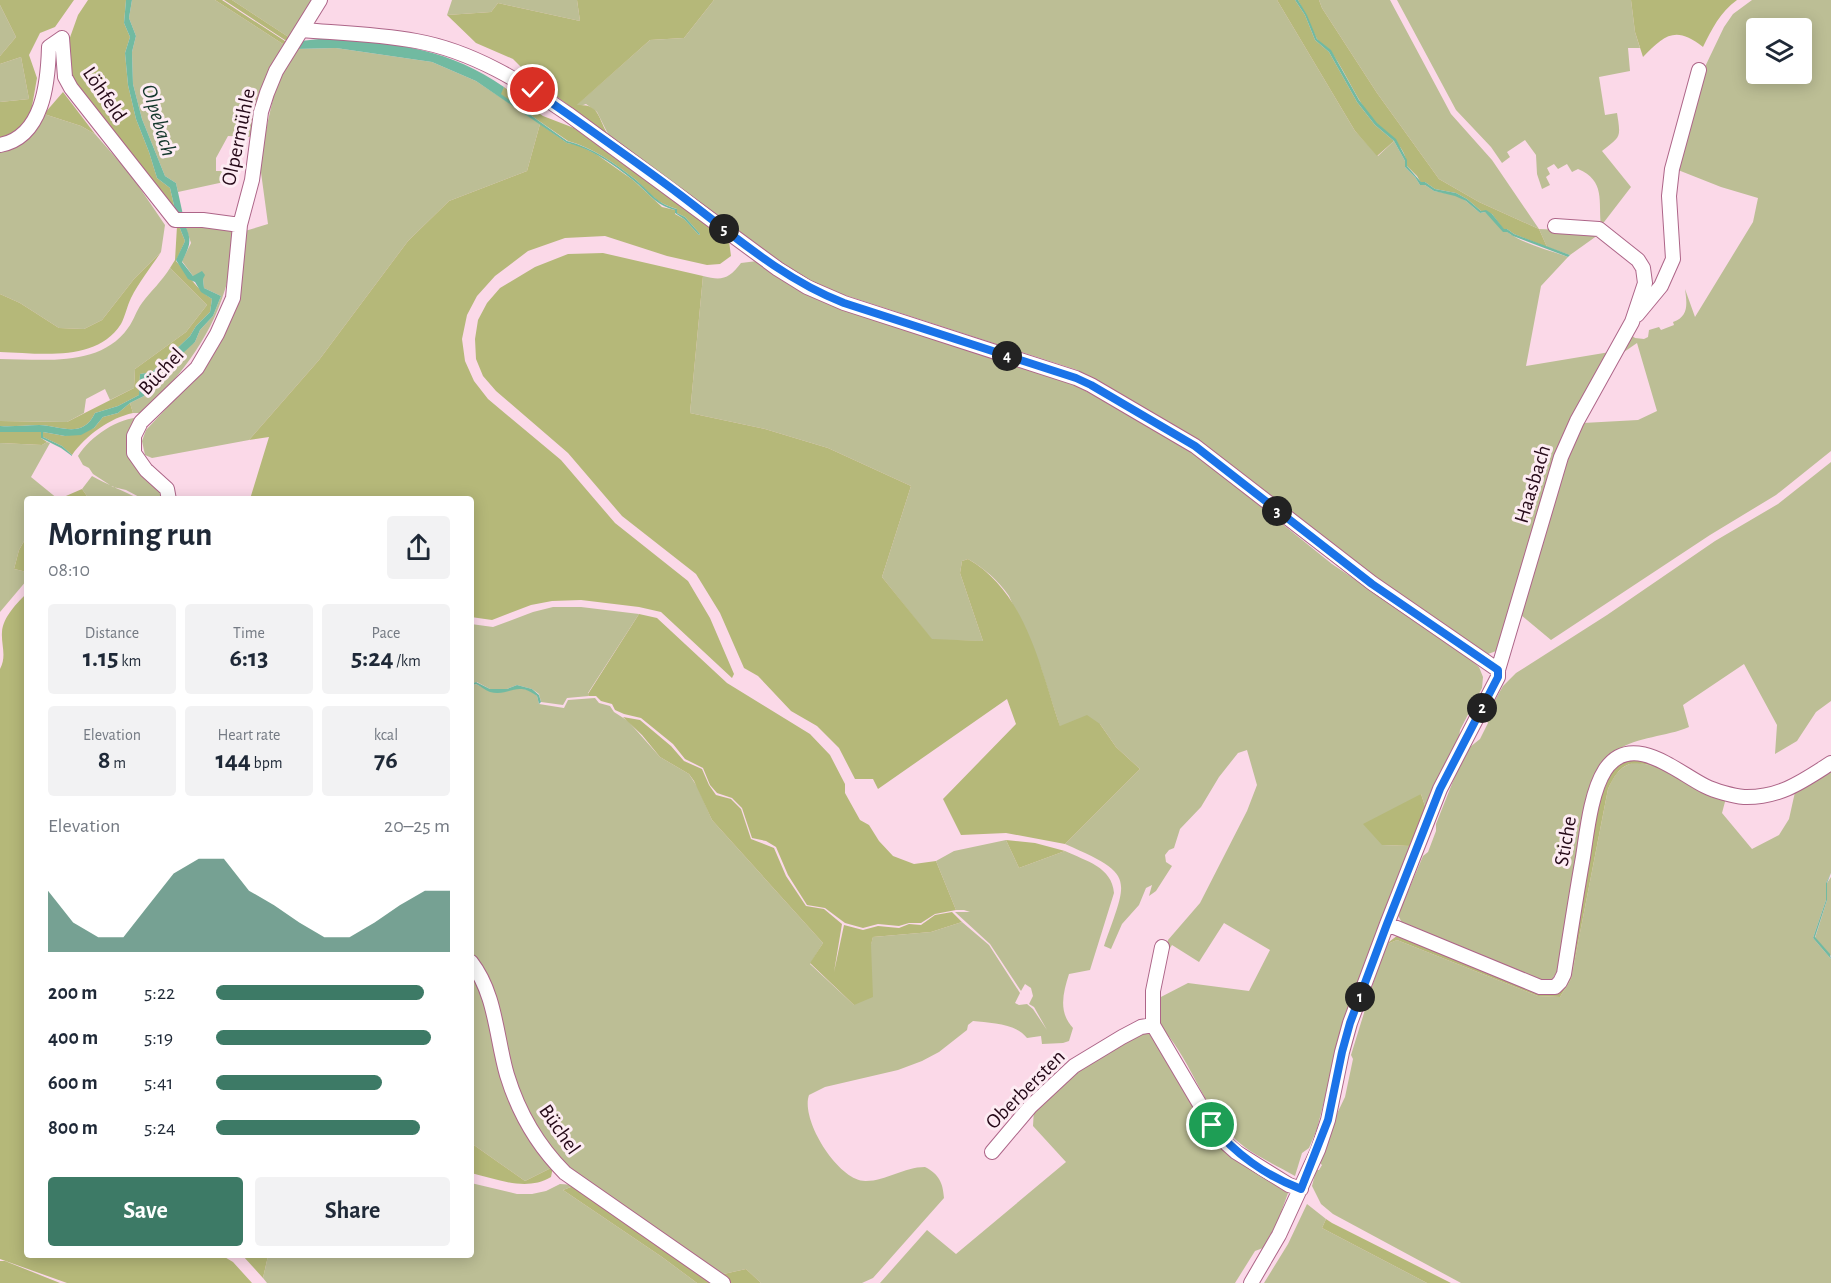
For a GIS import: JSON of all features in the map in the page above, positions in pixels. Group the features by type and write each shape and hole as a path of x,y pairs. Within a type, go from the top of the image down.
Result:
{"street":[{"name":"Olpermühle","path":"240,225 252,180 261,112 267,93 276,71 320,0"},
{"path":"302,30 417,41 460,54 502,72 568,114 778,269 807,287 844,303 1076,378 1091,385 1195,446 1372,584 1498,670"},
{"name":"Löhfeld","path":"0,145 16,140 36,117 48,76 49,47 62,38 65,77 71,88 175,220 240,225"},
{"name":"Haasbach","path":"1251,1283 1279,1235 1301,1189 1328,1120 1350,1023 1440,789 1498,677 1498,670 1561,457 1577,421 1632,322 1661,286 1673,259 1669,196 1672,169 1699,70"},
{"name":"Büchel","path":"168,496 167,489 146,470 134,453 134,436 141,422 197,368 217,334 232,298 240,225"},
{"name":"Haasbach","path":"1555,226 1599,229 1638,260 1643,268 1645,283 1632,322"},
{"name":"Stiche","path":"1387,924 1540,987 1555,987 1564,974 1588,827 1598,786 1606,768 1619,756 1635,753 1654,756 1707,787 1742,797 1768,795 1794,787 1831,763"},
{"path":"1162,947 1154,991 1153,1025 1212,1125 1227,1144 1288,1185 1301,1189"},
{"name":"Büchel","path":"474,966 481,975 487,991 507,1074 516,1101 528,1124 548,1153 565,1173 723,1283"},
{"name":"Oberbersten","path":"992,1152 1030,1107 1074,1066 1131,1032 1153,1025"}],"shaded area":[{"path":"0,0 74,0 55,27 40,33 29,55 37,78 31,112 25,124 15,134 0,140 0,102 29,99 21,57 0,64 0,56 16,37 0,5"},
{"path":"88,0 126,0 124,23 130,37 125,53 128,85 136,119 157,178 170,188 176,214 71,80 68,43 78,15"},
{"path":"126,0 132,0 129,18 136,36 132,52 133,84 142,119 165,176 176,183 183,215 176,214 170,188 157,178 136,119 128,85 125,53 130,37 124,23"},
{"path":"132,0 215,0 286,46 253,137 228,136 216,158 216,171 222,171 224,182 178,192 176,183 165,176 142,119 133,84 132,52 136,36 129,18"},
{"path":"215,0 222,0 288,43 286,46"},
{"path":"224,0 232,0 290,38 288,42"},
{"path":"232,0 313,0 290,38"},
{"path":"452,0 577,0 580,21 498,3 491,12 447,15"},
{"path":"577,0 714,0 684,38 650,40 577,105 585,105 595,110 609,136 531,77 513,59 476,43 447,15 491,12 498,3 580,21"},
{"path":"714,0 1277,0 1355,131 1378,156 1394,141 1405,161 1405,167 1420,185 1425,185 1434,191 1455,195 1480,213 1485,212 1517,238 1568,257 1541,286 1526,366 1610,352 1555,455 1499,650 1488,654 1373,578 1199,440 1077,370 826,289 799,275 609,136 597,112 586,104 572,109 650,40 684,38"},
{"path":"1277,0 1295,0 1305,15 1315,40 1329,52 1357,102 1375,125 1394,141 1377,156 1355,131"},
{"path":"1295,0 1298,0 1307,15 1317,39 1331,50 1359,100 1377,123 1396,139 1407,160 1407,166 1421,182 1435,189 1456,193 1467,199 1481,211 1486,210 1492,214 1504,229 1514,234 1570,255 1568,257 1503,232 1485,212 1480,213 1466,201 1420,185 1405,167 1405,161 1394,141 1375,125 1357,102 1329,52 1315,40 1305,15"},
{"path":"1298,0 1319,0 1377,93 1439,179 1479,202 1539,229 1547,247 1507,229 1504,230 1492,214 1481,211 1456,193 1435,189 1425,182 1421,183 1407,166 1400,147 1369,115 1332,53 1317,39"},
{"path":"1319,0 1390,0 1451,114 1492,160 1539,229 1479,202 1439,179 1377,93"},
{"path":"1397,0 1631,0 1635,32 1640,48 1628,48 1630,71 1599,77 1605,115 1617,113 1619,127 1616,139 1602,151 1631,187 1601,226 1599,193 1593,179 1587,174 1578,169 1572,172 1567,164 1558,169 1554,164 1547,168 1550,174 1546,177 1550,185 1542,189 1537,174 1536,155 1525,140 1507,152 1510,157 1502,163 1491,147 1456,110"},
{"path":"1631,0 1737,0 1721,15 1703,47 1685,36 1671,36 1657,43 1643,57 1635,32"},
{"path":"1752,0 1831,0 1831,451 1776,495 1710,535 1551,640 1521,615 1568,459 1583,423 1638,420 1657,411 1637,343 1621,354 1630,334 1635,338 1644,339 1648,337 1649,330 1659,327 1661,330 1674,325 1673,322 1682,316 1686,309 1685,289 1695,317 1753,222 1758,198 1721,187 1678,170 1702,73 1724,27 1733,14"},
{"path":"0,5 16,37 0,56"},
{"path":"337,37 424,51 464,64 484,74 504,87 501,94 567,141 586,147 603,157 636,180 659,201 677,209 677,213 685,217 700,234 675,213 675,210 657,202 610,163 585,149 567,143 476,81 432,62 336,48 295,49 301,41"},
{"path":"336,48 432,62 476,81 540,124 527,171 449,201 408,241 319,360 249,440 152,458 145,455 142,441 146,430 189,384 223,321 245,231 268,224 260,165 275,90 295,49"},
{"path":"21,57 29,99 0,102 0,64"},
{"path":"504,87 543,116 574,128 729,241 731,256 720,264 707,265 667,256 605,236 565,238 528,251 495,276 477,296 467,315 462,339 465,361 474,381 488,399 561,460 615,523 688,581 710,618 734,674 732,678 661,612 581,600 552,601 531,605 492,620 474,617 474,496 251,496 269,437 249,440 319,360 408,241 449,201 527,171 540,124 567,143 578,145 596,154 633,180 662,207 675,210 675,214 700,234 685,217 677,213 677,209 659,201 620,168 595,152 577,144 568,141 500,94"},
{"path":"63,92 95,134 81,126 44,114"},
{"path":"44,114 81,126 95,134 131,175 165,225 161,252 134,279 102,320 84,329 59,328 20,303 0,294 0,149"},
{"path":"185,225 229,229 233,233 234,242 232,265 222,299 196,351 145,413 133,413 130,403 144,396 145,378 195,342 200,330 213,316 221,296 204,288 203,279 193,276 182,261 191,243"},
{"path":"185,225 189,244 182,262 193,276 202,271 205,275 204,288 221,296 213,316 200,330 195,342 158,376 145,378 144,396 130,403 118,413 103,417 94,428 81,435 65,436 43,432 43,437 62,446 72,456 41,438 41,432 0,432 0,426 39,425 78,428 90,421 95,413 118,406 139,395 140,374 152,372 190,336 210,312 212,299 201,292 195,282 188,279 176,260 185,241 179,226"},
{"path":"177,226 185,241 176,261 197,286 212,299 210,312 190,336 152,372 140,374 139,395 118,406 95,413 90,421 78,428 39,425 0,426 0,421 67,422 134,388 135,369 186,332 207,305 170,268 175,260"},
{"path":"1539,229 1585,231 1598,235 1570,255 1547,247"},
{"path":"161,252 134,292 121,324 97,345 66,353 0,352 0,294 20,303 59,328 84,329 102,320 134,279"},
{"path":"603,253 703,276 690,413 765,429 828,448 911,486 882,577 932,639 983,641 960,573 962,561 968,559 988,573 1004,591 1028,633 1060,726 1087,715 1100,724 1116,747 1140,769 1065,844 1006,833 961,835 943,799 1016,724 1007,699 878,789 873,779 855,779 839,748 817,726 791,711 758,676 744,668 720,613 696,574 622,516 568,453 496,391 483,376 476,359 475,339 478,320 487,303 500,288 535,267 568,254"},
{"path":"757,261 792,286 842,309 1060,378 1114,405 1192,451 1332,564 1453,645 1479,667 1483,677 1482,688 1460,730 1459,738 1426,809 1421,794 1382,845 1410,846 1344,1023 1317,1129 1309,1148 1302,1153 1295,1176 1254,1153 1232,1136 1212,1110 1179,1050 1158,1024 1157,999 1188,983 1249,991 1270,950 1224,923 1199,962 1172,945 1163,959 1168,940 1200,903 1247,811 1257,785 1247,750 1238,753 1219,777 1201,807 1180,829 1174,848 1165,855 1166,862 1172,866 1156,891 1149,896 1152,885 1146,888 1139,905 1122,924 1111,949 1104,946 1118,905 1121,892 1120,881 1115,872 1104,863 1065,844 1140,769 1116,747 1100,724 1060,727 1041,668 1005,590 980,567 968,559 962,561 960,573 983,641 932,640 882,577 911,486 828,448 765,429 690,413 703,276 725,277 741,263"},
{"path":"170,268 207,305 186,332 135,369 134,388 110,400 105,389 86,399 84,413 67,422 0,421 0,359 69,359 102,350 116,341 128,328 142,303"},
{"path":"130,403 133,413 124,415 99,428 72,455 62,446 43,437 43,432 65,436 94,428 103,417 118,413"},
{"path":"142,417 132,439 162,496 137,496 113,487 93,474 83,465 78,456 97,435 133,418"},
{"path":"0,432 41,432 41,438 47,442 42,445 0,443"},
{"path":"0,443 42,445 50,443 31,477 54,496 24,496 24,541 14,569 24,571 24,584 0,612"},
{"path":"1831,462 1831,701 1816,712 1797,741 1775,754 1777,725 1744,664 1683,705 1689,727 1633,742 1616,751 1588,804 1557,972 1551,981 1540,982 1403,925 1398,915 1423,856 1428,852 1436,831 1436,824 1461,761 1470,747 1480,739 1488,723 1485,718 1503,686 1516,673 1607,615 1715,541 1778,504"},
{"path":"92,476 133,496 87,496 82,489"},
{"path":"82,489 87,496 66,496"},
{"path":"24,541 24,571 14,569"},
{"path":"24,596 24,1258 226,1258 252,1283 67,1283 0,1259 0,669 3,655 3,626 11,611"},
{"path":"553,607 581,607 639,614 588,693 589,696 567,698 563,705 541,702 539,694 532,689 517,685 507,689 490,689 477,682 474,683 474,624 493,627"},
{"path":"639,614 657,618 727,683 810,734 830,755 845,784 845,793 860,820 869,825 879,841 893,856 914,864 936,861 956,910 935,914 921,923 899,926 878,924 863,928 845,923 825,908 807,905 788,875 776,847 766,841 752,838 742,808 732,798 717,793 710,785 703,768 685,759 673,744 641,718 624,714 615,710 612,704 601,701 596,696 589,696 588,694"},
{"path":"474,683 490,689 507,689 517,685 532,689 539,695 541,702 539,704 537,696 524,689 497,693 490,692"},
{"path":"474,685 496,691 506,691 517,687 531,691 537,696 539,704 564,708 568,700 595,698 599,703 610,706 614,712 628,721 660,757 689,774 712,820 823,943 810,964 854,1005 873,937 931,932 962,922 989,945 1020,993 1015,1003 1027,1004 1033,1009 1047,1030 1034,1007 1029,1004 1033,996 1031,988 1025,984 1021,991 990,944 955,912 970,912 956,910 936,861 954,851 1006,840 1019,868 1065,851 1097,866 1108,877 1114,893 1090,970 1069,974 1065,988 1063,1002 1065,1015 1073,1028 1069,1041 1042,1044 1041,1036 1027,1038 1010,1027 973,1021 968,1025 967,1030 939,1052 922,1061 898,1070 825,1087 809,1095 810,1119 816,1133 824,1148 844,1172 855,1179 866,1181 925,1167 937,1176 943,1188 944,1198 873,1278 862,1283 761,1283 746,1269 719,1275 564,1166 531,1122 474,964"},
{"path":"623,717 640,720 671,746 684,761 702,769 716,795 731,799 741,809 751,839 774,848 786,876 806,906 824,909 842,924 834,972 844,925 863,930 878,926 899,928 909,924 921,925 935,915 952,912 962,922 931,932 873,937 871,945 873,997 854,1005 810,963 823,943 712,820 689,774 660,757"},
{"path":"1636,758 1667,769 1638,763 1625,766 1619,771 1608,789 1571,979 1560,997 1538,996 1397,940 1385,945 1398,935 1539,992 1568,977 1598,805 1611,772 1622,762"},
{"path":"1636,762 1667,769 1726,798 1722,813 1752,849 1779,835 1789,819 1795,792 1831,769 1831,873 1826,883 1826,900 1813,938 1831,959 1831,1283 1461,1283 1333,1214 1321,1204 1312,1186 1316,1170 1319,1170 1322,1165 1319,1162 1333,1122 1345,1097 1353,1059 1351,1055 1385,945 1397,940 1538,996 1560,997 1571,979 1608,789 1619,771"},
{"path":"1421,794 1426,809 1410,846 1382,845 1363,824"},
{"path":"1006,840 1035,843 1065,851 1019,868"},
{"path":"1831,873 1827,883 1827,900 1815,937 1830,954 1831,959 1813,938 1826,900 1826,883"},
{"path":"1831,877 1831,956 1815,938 1827,900 1827,883"},
{"path":"474,973 481,986 503,1075 553,1167 525,1181 474,1145"},
{"path":"1144,1032 1151,1034 1211,1131 1287,1189 1288,1193 1278,1221 1263,1248 1255,1251 1235,1283 880,1283 927,1230 956,1254 1066,1162 1033,1126 1034,1108 1075,1071"},
{"path":"474,1145 525,1181 553,1167 551,1177 532,1184 501,1181 474,1174"},
{"path":"474,1184 517,1194 546,1191 560,1184 576,1185 563,1190 697,1283 267,1283 263,1278 268,1258 474,1258"},
{"path":"576,1185 716,1283 697,1283 563,1190"},
{"path":"1307,1204 1326,1219 1322,1228 1427,1283 1264,1283 1288,1244"},
{"path":"1326,1219 1451,1283 1427,1283 1322,1228"},
{"path":"245,1258 268,1258 263,1278"},
{"path":"0,1261 5,1261 60,1283 0,1283"},
{"path":"746,1269 761,1283 730,1283 719,1275"}],"route":[{"path":"533,90 778,269 820,294 1076,378 1180,436 1372,584 1498,670 1498,677 1440,789 1387,924 1350,1023 1328,1120 1301,1189 1288,1185 1236,1152 1212,1125"}],"water label":[{"name":"Olpebach","path":"160,120"}]}
